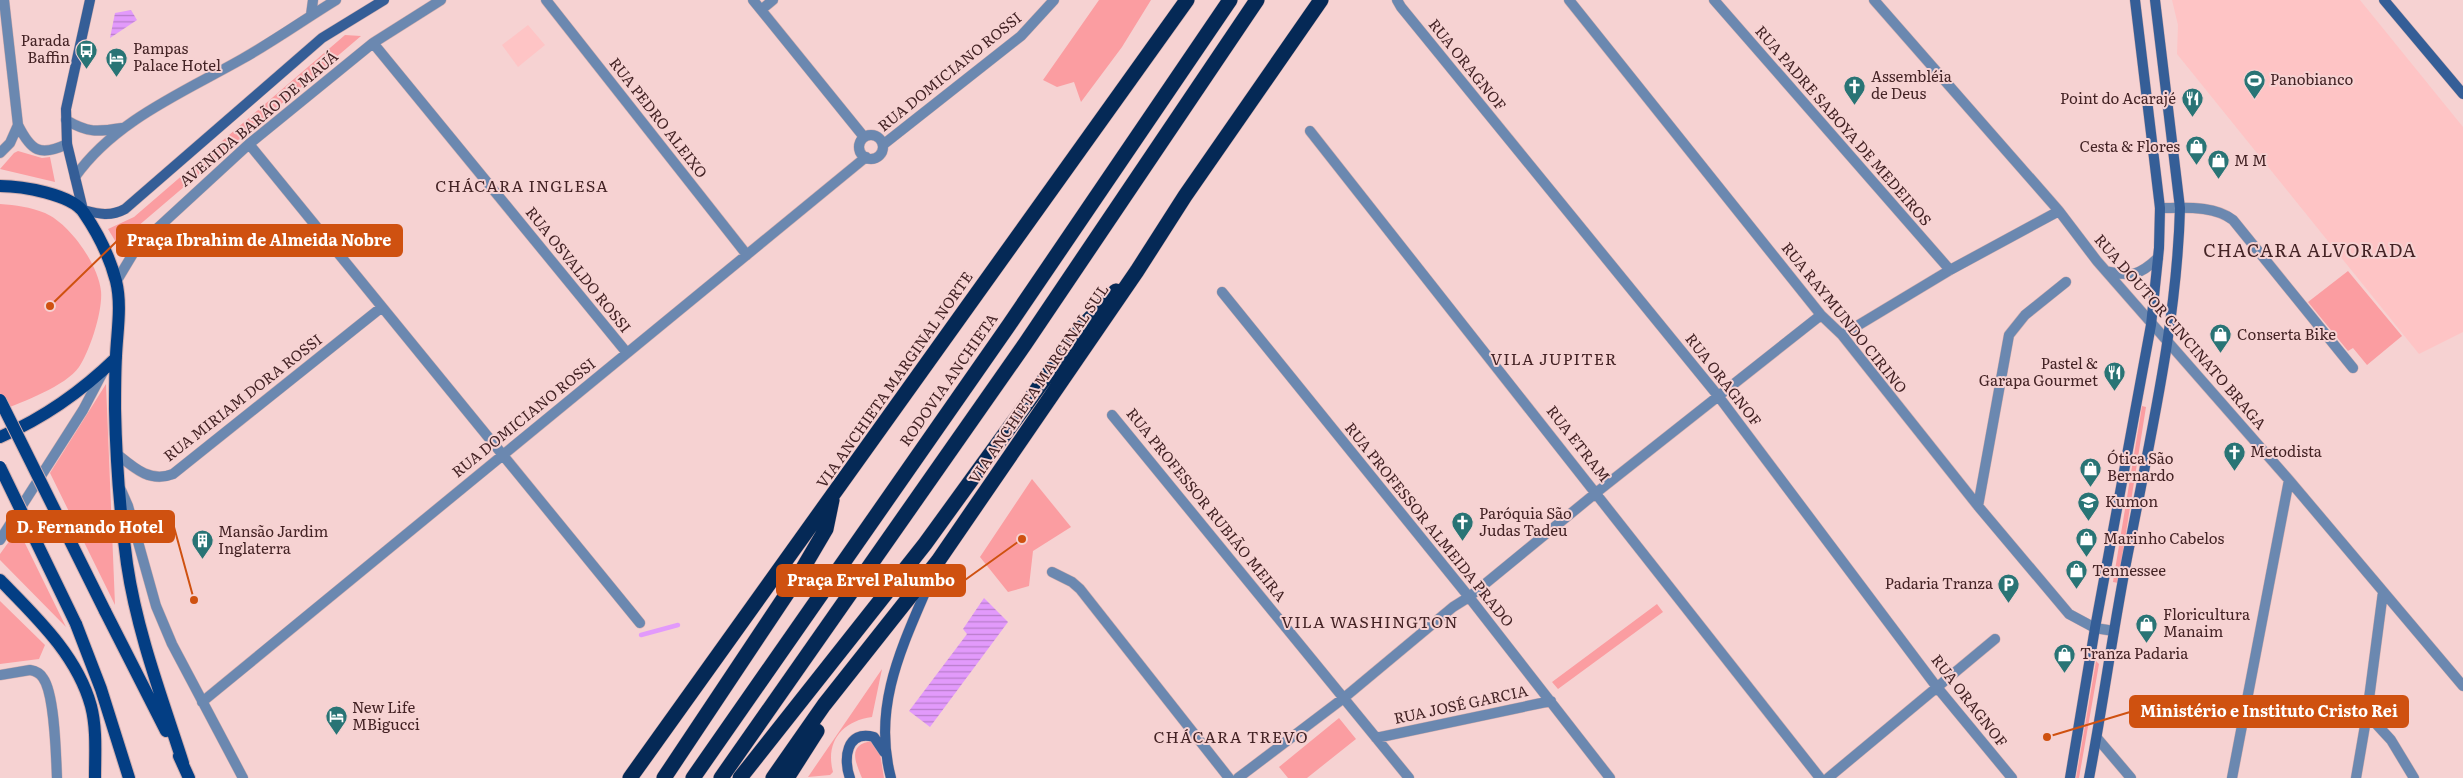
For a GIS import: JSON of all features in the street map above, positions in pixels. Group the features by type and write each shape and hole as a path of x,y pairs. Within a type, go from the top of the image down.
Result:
{"highway":[{"name":"VIA ANCHIETA MARGINAL NORTE","path":"630,778 1187,0"},
{"name":"RODOVIA ANCHIETA","path":"692,778 1009,325 1230,0"},
{"path":"721,778 1025,344 1257,0"},
{"name":"VIA ANCHIETA MARGINAL SUL","path":"773,778 824,705 938,561 1321,0"},
{"path":"740,778 925,544 1082,326 1137,271"},
{"path":"664,778 776,612 826,529 832,498"},
{"path":"787,778 815,734 821,722 824,705"}],"main road":[{"path":"0,186 37,189 83,210 103,248 116,282 119,311 116,358 117,454 119,487 133,597 189,778"},
{"path":"0,437 26,426 54,410 116,358"},
{"path":"0,400 183,763"},
{"path":"0,467 76,624 101,689 129,778"},
{"path":"0,580 34,615 72,664 88,695 96,739 95,778"}],"street":[{"path":"4,0 18,125 29,143 37,150 52,150 67,144"},
{"path":"83,210 67,144 66,109 90,0"},
{"path":"312,15 314,0"},
{"path":"75,177 92,154 123,128 244,58 336,0"},
{"name":"AVENIDA BARÃO DE MAUÁ","path":"83,210 112,215 125,209 322,38 384,0"},
{"name":"AVENIDA BARÃO DE MAUÁ","path":"116,282 137,247 249,144 374,43 441,0"},
{"name":"RUA PEDRO ALEIXO","path":"546,0 747,255"},
{"path":"753,0 864,137"},
{"path":"761,10 773,0"},
{"name":"RUA RAYMUNDO CIRINO","path":"1569,0 1822,315 1842,335 1978,506 2069,614 2095,628 2114,631"},
{"name":"RUA PADRE SABOYA DE MEDEIROS","path":"1714,0 1950,270"},
{"name":"RUA DOUTOR CINCINATO BRAGA","path":"1874,0 2059,211 2106,271 2289,480 2463,686"},
{"path":"2070,778 2095,628 2152,325 2158,258 2160,208 2135,0"},
{"path":"2089,778 2114,631 2168,342 2180,233 2180,208 2155,0"},
{"path":"2384,0 2463,94"},
{"name":"RUA DOMICIANO ROSSI","path":"884,144 1021,36 1052,1"},
{"name":"RUA ORAGNOF","path":"1399,4 1719,397 1936,686 2012,778"},
{"name":"RUA OSVALDO ROSSI","path":"374,43 627,353"},
{"path":"66,120 85,130 94,132 123,128"},
{"path":"0,153 10,143 18,125"},
{"name":"RUA ETRAM","path":"1310,130 1597,492 1820,778"},
{"path":"868,134 878,136 884,144 881,155 871,159 866,157 860,150 861,140 868,134"},
{"path":"249,144 640,623"},
{"name":"RUA DOMICIANO ROSSI","path":"202,702 866,157"},
{"path":"2160,208 2217,212 2234,220 2353,368"},
{"path":"1842,335 1950,270 2059,211"},
{"path":"2106,271 2124,275 2136,274 2158,258"},
{"path":"1978,506 2009,335 2025,315 2066,282"},
{"name":"RUA PROFESSOR ALMEIDA PRADO","path":"1222,292 1469,597 1610,778"},
{"name":"RUA MIRIAM DORA ROSSI","path":"117,454 149,476 157,478 173,474 382,307"},
{"path":"1238,778 1345,697 1453,607 1469,597 1597,492 1822,315"},
{"path":"0,540 83,410 104,369"},
{"name":"RUA PROFESSOR RUBIÃO MEIRA","path":"1112,415 1345,697 1409,778"},
{"path":"2232,778 2289,480"},
{"path":"119,487 128,506 156,606 202,702 243,778"},
{"path":"891,778 885,753 890,682 900,651 938,561"},
{"path":"1052,572 1080,588 1229,778"},
{"path":"2356,778 2367,714 2383,592"},
{"path":"1828,778 1936,686 1995,639"},
{"path":"0,675 35,671 43,678 49,695 55,745 56,778"},
{"name":"RUA JOSÉ GARCIA","path":"1376,738 1551,701"},
{"path":"2367,714 2391,740 2414,778"},
{"path":"850,778 846,766 846,752 856,739 862,736 874,737 885,753"},
{"path":"2097,738 2131,778"}],"shaded area":[{"path":"1099,0 1151,0 1122,47 1081,102 1074,82 1057,87 1043,80"},
{"path":"2172,0 2360,0 2463,127 2463,332 2419,354 2177,54 2178,25"},
{"path":"131,10 137,20 110,38 115,13"},
{"path":"528,25 545,45 518,67 502,45"},
{"path":"345,35 361,36 117,244 108,229 134,217"},
{"path":"18,151 42,158 50,157 55,182 0,169"},
{"path":"0,204 23,207 45,213 64,226 89,257 99,280 101,299 98,319 91,341 83,360 73,374 43,393 0,411"},
{"path":"2348,271 2402,336 2367,365 2353,348 2348,351 2308,302"},
{"path":"106,384 115,605 50,473"},
{"path":"2142,406 2146,407 2118,583 2113,582"},
{"path":"1032,479 1071,527 1033,551 1029,586 1008,592 980,557"},
{"path":"18,529 66,627 0,560 0,554"},
{"path":"984,598 1008,622 930,727 909,711 967,634 963,629"},
{"path":"0,601 45,645 39,659 0,664"},
{"path":"1657,604 1663,612 1558,689 1552,682"},
{"path":"2096,661 2099,664 2079,778 2076,778"},
{"path":"882,669 872,717 852,723 838,735 832,751 833,772 830,775 808,777"},
{"path":"1339,718 1356,739 1307,778 1288,778 1279,767"},
{"path":"873,741 879,747 884,778 862,778 857,765 856,750 859,746"}],"waterway":[{"path":"641,635 678,625"}],"place":[{"name":"Parada Baffin","path":"86,69"},
{"name":"Pampas Palace Hotel","path":"117,77"},
{"name":"Panobianco","path":"2254,99"},
{"name":"Assembléia de Deus","path":"1855,105"},
{"name":"Point do Acarajé","path":"2192,118"},
{"name":"Cesta & Flores","path":"2196,166"},
{"name":"M M","path":"2218,180"},
{"name":"Praça Ibrahim de Almeida Nobre","path":"50,306"},
{"name":"Conserta Bike","path":"2221,354"},
{"name":"Pastel & Garapa Gourmet","path":"2114,392"},
{"name":"Metodista","path":"2234,471"},
{"name":"Ótica São Bernardo","path":"2091,487"},
{"name":"Kumon","path":"2089,521"},
{"name":"Praça Ervel Palumbo","path":"1022,539"},
{"name":"Paróquia São Judas Tadeu","path":"1463,542"},
{"name":"Marinho Cabelos","path":"2087,558"},
{"name":"Mansão Jardim Inglaterra","path":"202,560"},
{"name":"Tennessee","path":"2076,590"},
{"name":"D. Fernando Hotel","path":"194,600"},
{"name":"Padaria Tranza","path":"2009,603"},
{"name":"Floricultura Manaim","path":"2147,643"},
{"name":"Tranza Padaria","path":"2064,673"},
{"name":"New Life MBigucci","path":"336,736"},
{"name":"Ministério e Instituto Cristo Rei","path":"2047,737"}],"district":[{"name":"CHÁCARA INGLESA","path":"522,186"},
{"name":"CHACARA ALVORADA","path":"2310,251"},
{"name":"VILA JUPITER","path":"1554,359"},
{"name":"VILA WASHINGTON","path":"1370,622"},
{"name":"CHÁCARA TREVO","path":"1231,737"}]}
